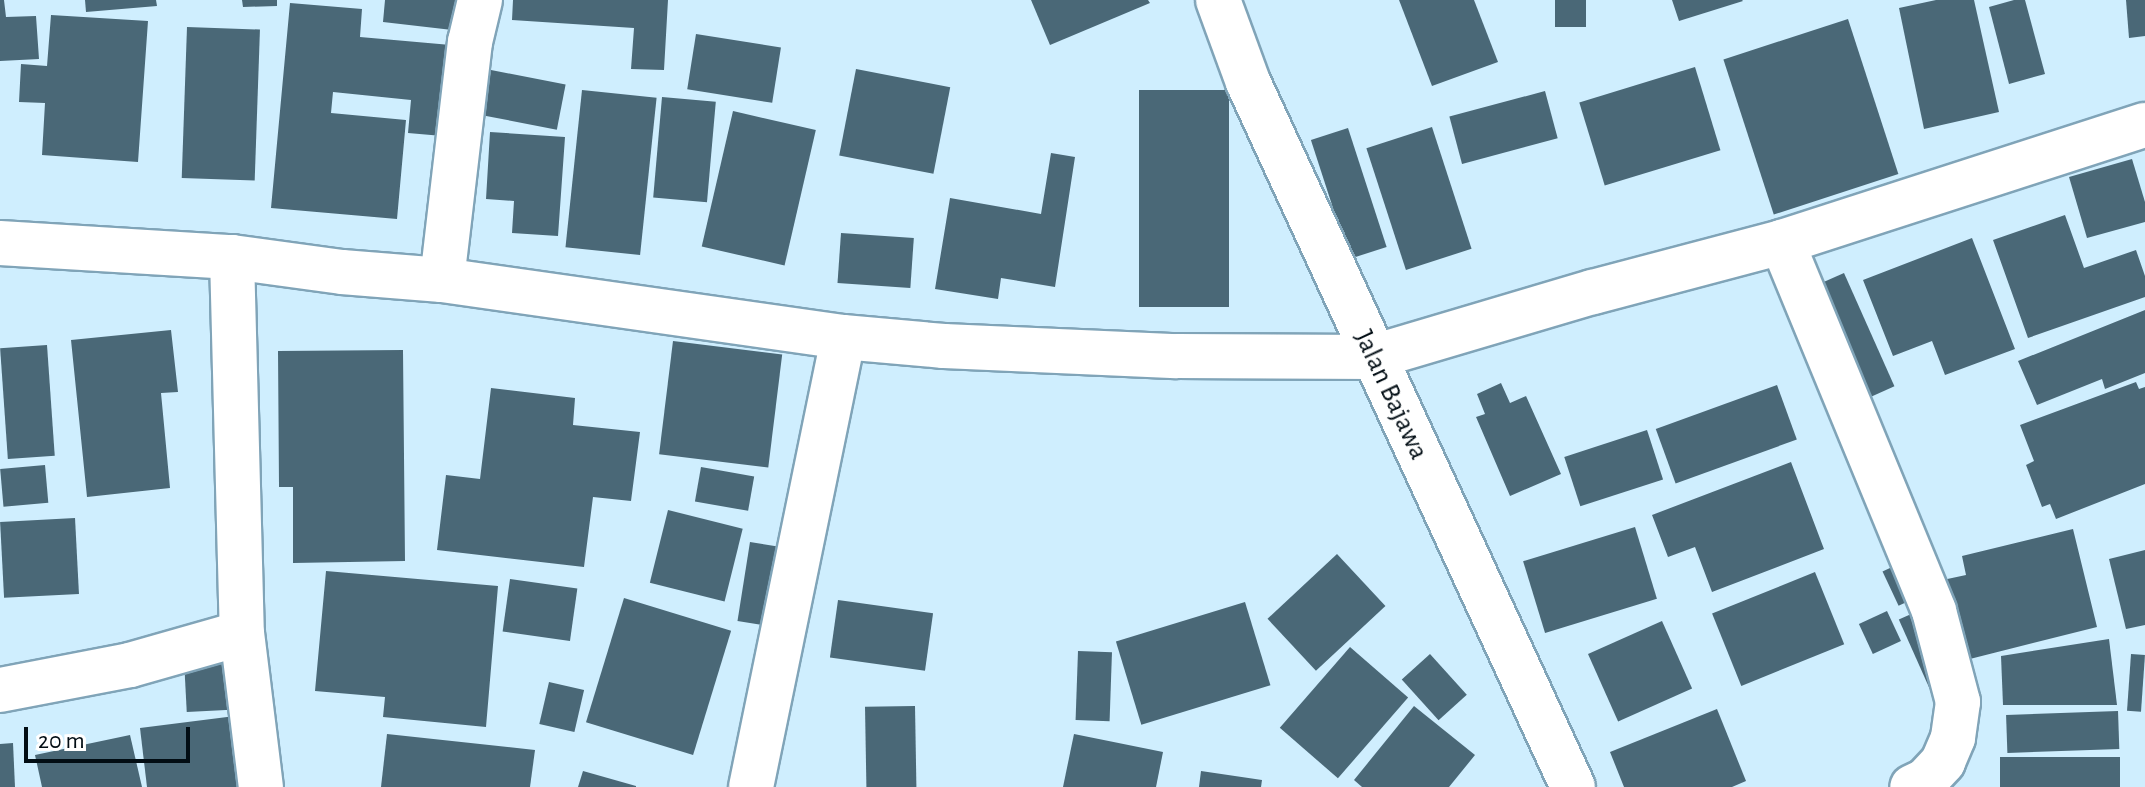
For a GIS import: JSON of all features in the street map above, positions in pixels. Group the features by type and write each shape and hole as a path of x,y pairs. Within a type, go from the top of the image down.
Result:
{"street":[{"path":"442,280 470,42 480,0"},
{"name":"Jalan Bajawa","path":"1218,0 1248,82 1573,787"},
{"path":"0,243 232,257 342,272 442,280 843,337 944,346 1177,356 1373,357 1593,292 1782,242 2145,125"},
{"path":"1782,242 1934,611 1958,702 1953,738 1943,762 1925,781 1912,787"},
{"path":"232,257 242,633 261,787"},
{"path":"751,787 843,337"},
{"path":"0,690 130,665 242,633"}],"building":[{"path":"0,0 4,0 6,17 36,16 39,59 0,61"},
{"path":"85,0 156,0 157,6 86,12"},
{"path":"242,0 277,0 277,6 243,7"},
{"path":"385,0 464,0 461,31 383,22"},
{"path":"513,0 668,0 664,70 631,69 634,28 512,20"},
{"path":"1031,0 1148,0 1150,3 1050,45"},
{"path":"1399,0 1474,0 1498,62 1432,86"},
{"path":"1555,0 1586,0 1586,27 1555,27"},
{"path":"1672,0 1742,0 1743,1 1679,21"},
{"path":"1936,0 1974,0 1999,112 1924,129 1899,8"},
{"path":"2025,0 2045,74 2009,84 1989,7"},
{"path":"2126,0 2145,0 2145,36 2129,38"},
{"path":"290,3 362,9 360,37 462,46 454,137 408,133 411,100 333,92 331,113 406,120 397,219 271,208"},
{"path":"51,15 148,21 138,162 42,155 45,103 19,102 21,64 47,66"},
{"path":"1848,19 1898,174 1774,215 1723,59"},
{"path":"187,27 260,30 255,180 182,178"},
{"path":"696,34 781,47 772,103 687,89"},
{"path":"1695,67 1720,150 1605,186 1579,102"},
{"path":"856,69 950,87 933,174 839,155"},
{"path":"491,70 566,85 557,130 482,115"},
{"path":"582,90 657,98 640,255 565,247"},
{"path":"1139,90 1229,90 1229,307 1139,307"},
{"path":"1545,91 1558,138 1462,164 1449,117"},
{"path":"662,97 716,102 707,202 653,198"},
{"path":"733,111 816,130 785,266 702,246"},
{"path":"1432,127 1472,249 1406,270 1366,148"},
{"path":"1348,128 1387,247 1350,259 1311,140"},
{"path":"490,132 565,137 558,236 512,233 514,201 486,199"},
{"path":"1051,153 1075,157 1055,287 1001,278 998,299 935,289 950,198 1041,214"},
{"path":"2132,159 2145,202 2145,222 2087,238 2069,177"},
{"path":"2065,215 2084,268 2136,250 2145,276 2145,297 2028,338 1993,240"},
{"path":"841,233 914,238 910,288 838,283"},
{"path":"1972,238 2015,349 1945,375 1932,341 1893,356 1863,280"},
{"path":"1844,273 1894,386 1859,402 1808,289"},
{"path":"2145,310 2145,373 2105,389 2102,379 2037,405 2018,361"},
{"path":"171,330 178,392 161,393 170,488 87,497 71,340"},
{"path":"673,341 782,354 768,468 659,454"},
{"path":"47,345 55,456 8,459 0,348"},
{"path":"403,350 405,561 293,563 293,487 279,487 278,351"},
{"path":"2136,382 2139,389 2145,387 2145,484 2056,519 2050,504 2042,507 2026,465 2034,461 2020,425"},
{"path":"1501,383 1510,403 1526,396 1561,474 1510,496 1476,417 1485,414 1477,394"},
{"path":"1777,385 1797,440 1676,484 1656,429"},
{"path":"491,388 575,398 573,425 640,432 631,501 593,497 584,567 437,550 446,475 480,479"},
{"path":"1647,430 1663,479 1580,506 1564,457"},
{"path":"1791,462 1824,549 1712,592 1695,547 1668,557 1652,515"},
{"path":"45,465 48,503 3,507 0,469"},
{"path":"701,467 754,476 748,511 695,501"},
{"path":"668,510 743,529 725,601 650,583"},
{"path":"75,518 79,594 4,598 0,522"},
{"path":"1635,527 1657,599 1545,633 1523,561"},
{"path":"2073,529 2097,627 1958,662 1938,581 1966,575 1962,556"},
{"path":"750,542 786,548 773,627 737,621"},
{"path":"2145,550 2145,625 2126,629 2109,559"},
{"path":"1337,554 1385,606 1316,671 1268,619"},
{"path":"1907,560 1923,594 1899,606 1883,571"},
{"path":"326,571 498,586 486,727 383,717 385,697 315,691"},
{"path":"1815,572 1844,644 1741,686 1712,614"},
{"path":"510,579 577,588 570,641 503,631"},
{"path":"624,598 731,631 693,755 586,722"},
{"path":"838,600 933,613 925,671 830,657"},
{"path":"1245,602 1270,685 1141,725 1116,641"},
{"path":"1887,611 1901,641 1873,654 1859,624"},
{"path":"1918,611 1953,690 1934,698 1899,620"},
{"path":"1662,621 1692,689 1618,722 1588,654"},
{"path":"2109,639 2117,705 2003,705 2001,656"},
{"path":"1350,647 1408,698 1338,778 1280,728"},
{"path":"1078,651 1112,652 1110,721 1076,720"},
{"path":"1430,654 1467,695 1439,720 1402,679"},
{"path":"2131,654 2145,655 2141,712 2127,711"},
{"path":"243,658 246,709 187,712 184,661"},
{"path":"549,682 584,690 574,732 539,724"},
{"path":"915,706 916,787 866,787 865,707"},
{"path":"1414,706 1475,755 1449,787 1362,787 1354,780"},
{"path":"1717,709 1746,781 1732,787 1624,787 1610,752"},
{"path":"2118,711 2119,749 2007,753 2006,715"},
{"path":"243,715 252,787 147,787 140,728"},
{"path":"387,734 535,750 530,787 381,787"},
{"path":"1074,734 1163,752 1156,787 1063,787"},
{"path":"130,735 142,787 42,787 35,755"},
{"path":"13,743 15,787 0,787 0,744"},
{"path":"2000,757 2120,757 2120,787 2000,787"},
{"path":"583,771 636,786 636,787 578,787"},
{"path":"1201,771 1262,780 1261,787 1199,787"}]}
